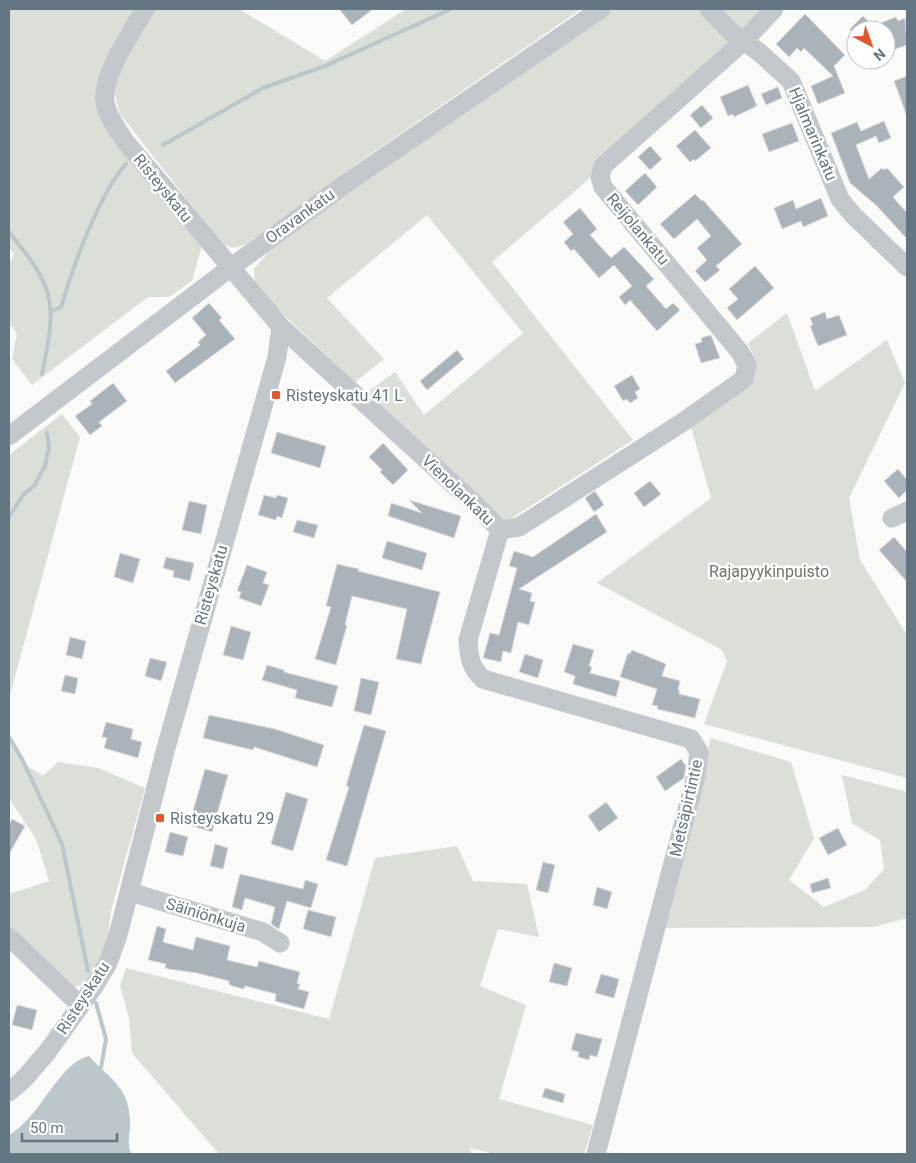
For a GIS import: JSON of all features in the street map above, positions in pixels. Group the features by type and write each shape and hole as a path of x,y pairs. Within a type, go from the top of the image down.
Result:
{"street":[{"name":"Risteyskatu","path":"9,1092 24,1079 48,1051 108,963 130,892 166,748 277,357 281,327 124,140 110,118 104,101 106,87 113,66 145,9"},
{"name":"Oravankatu","path":"9,436 230,268 345,184 600,9"},
{"name":"Hjalmarinkatu","path":"709,9 731,32 777,66 791,81 840,199 853,215 907,267"},
{"path":"744,42 774,9"},
{"name":"Reijolankatu","path":"744,42 603,166 600,177 603,186 704,307 740,352 747,365"},
{"name":"Vienolankatu","path":"281,327 474,502 500,530 519,527 680,424 744,379 747,365"},
{"name":"Metsäpirtintie","path":"500,530 468,640 469,658 474,670 483,679 691,739 699,752 694,786 596,1154"},
{"name":"Säiniönkuja","path":"130,892 263,932 280,943"},
{"path":"9,938 80,1005"}],"green space":[{"path":"9,9 137,9 98,102 202,245 192,281 169,297 148,297 32,385 12,359 17,334 9,323 9,264 14,254 9,248"},
{"path":"151,9 239,9 325,61 406,9 581,9 355,165 245,245 234,248 222,244 120,114 113,87"},
{"path":"613,9 765,9 601,159 588,180 492,262 633,440 512,518 499,521 366,393 395,372 424,415 523,333 427,215 327,298 384,359 355,382 255,288 254,269 270,250 337,200"},
{"name":"Rajapyykinpuisto","path":"787,313 815,391 887,340 905,383 849,498 860,560 907,635 907,778 704,724 727,661 722,650 597,583 711,498 691,427 752,384 755,360 748,343"},
{"path":"62,414 80,437 9,699 9,455"},
{"path":"9,736 24,764 43,776 58,762 98,768 145,788 111,911 106,952 93,977 81,985 72,987 9,928 9,894 49,881 36,839 9,798"},
{"path":"711,738 791,762 814,838 789,880 824,907 865,890 884,869 880,840 852,823 842,775 907,792 907,918 873,927 661,928"},
{"path":"457,846 473,881 527,884 539,937 498,929 480,986 526,1005 499,1099 593,1125 584,1154 496,1154 470,1148 472,1154 219,1154 132,1053 129,1018 120,986 126,968 329,1019 375,858"}],"shaded area":[{"path":"89,1056 116,1084 126,1099 129,1108 131,1154 9,1154 9,1135 31,1116 68,1068 78,1060"}],"building":[{"path":"339,9 373,9 352,25"},
{"path":"805,14 845,55 834,66 845,93 818,104 811,86 833,76 804,48 801,52 797,48 789,57 776,44"},
{"path":"863,16 867,20 859,20"},
{"path":"896,17 898,21 905,18 907,45 896,49 896,20 888,20"},
{"path":"907,76 907,114 906,114 894,81"},
{"path":"748,85 757,106 734,117 733,114 728,116 720,97"},
{"path":"778,87 782,98 766,105 761,94"},
{"path":"702,105 713,118 701,128 690,115"},
{"path":"884,121 891,138 879,143 876,136 856,145 869,179 882,168 884,170 887,168 904,187 893,197 907,213 907,239 877,206 850,183 831,133 857,122 861,131"},
{"path":"792,123 799,141 769,152 762,134"},
{"path":"695,130 711,148 695,161 694,159 690,162 676,146"},
{"path":"650,146 662,159 650,170 638,157"},
{"path":"645,173 657,187 638,205 625,191"},
{"path":"695,194 703,200 742,244 716,266 720,270 705,282 695,271 707,260 697,248 711,236 697,219 674,239 660,224"},
{"path":"821,198 828,216 803,227 801,221 782,229 774,208 793,200 796,209"},
{"path":"580,208 597,229 590,235 611,258 624,247 654,279 646,286 666,309 673,303 680,310 657,331 630,300 625,305 619,297 632,286 614,265 599,278 574,249 571,251 564,242 573,234 563,222"},
{"path":"755,266 774,288 737,320 727,308 738,299 729,289"},
{"path":"209,303 222,318 219,320 235,339 175,383 166,371 200,345 198,342 206,335 192,318"},
{"path":"825,312 827,319 839,315 847,335 818,346 810,326 813,325 810,318"},
{"path":"711,335 720,358 701,363 695,344 702,342 701,338"},
{"path":"457,350 464,359 427,390 420,381"},
{"path":"632,375 640,389 635,392 638,398 630,403 627,399 623,401 614,386"},
{"path":"113,383 127,401 99,422 102,426 90,435 75,416 92,404 90,401"},
{"path":"277,432 326,446 320,468 271,453"},
{"path":"383,443 408,470 393,485 369,457"},
{"path":"898,469 907,480 907,490 899,498 884,481"},
{"path":"650,481 661,494 644,507 634,493"},
{"path":"595,491 604,505 594,512 585,498"},
{"path":"264,495 276,498 277,495 288,498 282,518 277,516 276,520 258,515"},
{"path":"409,500 461,516 454,538 388,516 391,503 422,513"},
{"path":"189,501 207,505 201,534 182,530"},
{"path":"596,514 607,532 519,589 532,593 530,601 535,602 529,625 518,622 511,653 503,651 501,662 483,658 490,633 499,635 517,568 509,566 514,551 533,557"},
{"path":"297,520 318,525 314,538 293,532"},
{"path":"894,537 907,552 907,582 879,550"},
{"path":"387,541 427,553 422,570 382,558"},
{"path":"120,553 140,559 133,583 114,577"},
{"path":"166,557 194,563 190,581 173,577 174,571 163,568"},
{"path":"337,564 440,592 421,664 396,659 407,609 352,596 345,625 347,625 336,665 315,659 331,607 326,606"},
{"path":"247,565 267,572 263,583 269,585 261,606 239,598 241,592 237,591"},
{"path":"231,626 251,632 243,660 223,655"},
{"path":"70,637 86,641 82,659 66,655"},
{"path":"573,644 594,650 589,666 592,667 590,673 620,681 616,697 573,684 575,676 564,672"},
{"path":"632,650 666,664 662,676 680,681 679,694 700,699 695,718 657,709 658,706 652,705 657,689 620,677 628,653 630,654"},
{"path":"525,654 543,660 538,678 519,672"},
{"path":"150,658 167,662 161,681 145,676"},
{"path":"267,665 284,670 284,672 338,686 332,707 295,698 297,690 262,680"},
{"path":"65,675 78,678 75,694 61,691"},
{"path":"361,678 379,682 371,715 354,711"},
{"path":"209,715 275,729 324,745 317,767 254,747 253,750 203,738"},
{"path":"106,722 133,729 131,739 142,742 138,758 104,748 107,738 102,737"},
{"path":"364,725 386,731 347,866 326,860 349,787 346,786"},
{"path":"681,759 686,766 684,778 665,791 656,777"},
{"path":"205,769 228,775 212,832 189,825"},
{"path":"286,792 308,799 293,851 271,844"},
{"path":"606,802 618,818 599,832 588,816"},
{"path":"12,819 25,826 9,854 9,825"},
{"path":"838,828 847,845 828,855 819,838"},
{"path":"170,832 188,837 183,856 165,852"},
{"path":"215,844 228,848 223,869 210,866"},
{"path":"543,862 555,865 548,893 536,890"},
{"path":"240,874 303,889 305,880 318,884 311,908 287,901 279,929 271,924 275,907 245,898 242,910 232,907"},
{"path":"828,878 831,888 812,893 810,884"},
{"path":"597,887 612,892 607,909 593,905"},
{"path":"308,910 336,917 331,937 303,929"},
{"path":"157,926 166,929 163,942 193,950 196,937 230,946 227,960 257,967 259,961 300,972 297,983 300,984 298,989 309,992 304,1009 275,1001 276,994 245,986 244,989 232,986 229,984 229,981 197,973 168,969 165,967 166,964 148,960"},
{"path":"554,963 572,968 567,986 549,982"},
{"path":"601,974 619,979 614,998 595,993"},
{"path":"17,1005 37,1010 32,1030 12,1025"},
{"path":"576,1033 602,1039 597,1057 590,1055 589,1060 578,1057 579,1052 571,1050"},
{"path":"545,1088 565,1094 563,1103 542,1097"}],"waterway":[{"path":"163,145 263,88 325,66 451,9"},
{"path":"52,311 61,307 72,273 97,212 106,193 126,164"},
{"path":"9,232 36,268 49,297 51,312 50,329 42,374"},
{"path":"9,517 23,495 34,486 45,466 49,448 47,433"},
{"path":"9,737 22,759 62,844 88,971"},
{"path":"96,1003 106,1039 101,1068"}],"place":[{"name":"Risteyskatu 41 L","path":"276,395"},
{"name":"Risteyskatu 29","path":"160,818"}]}
